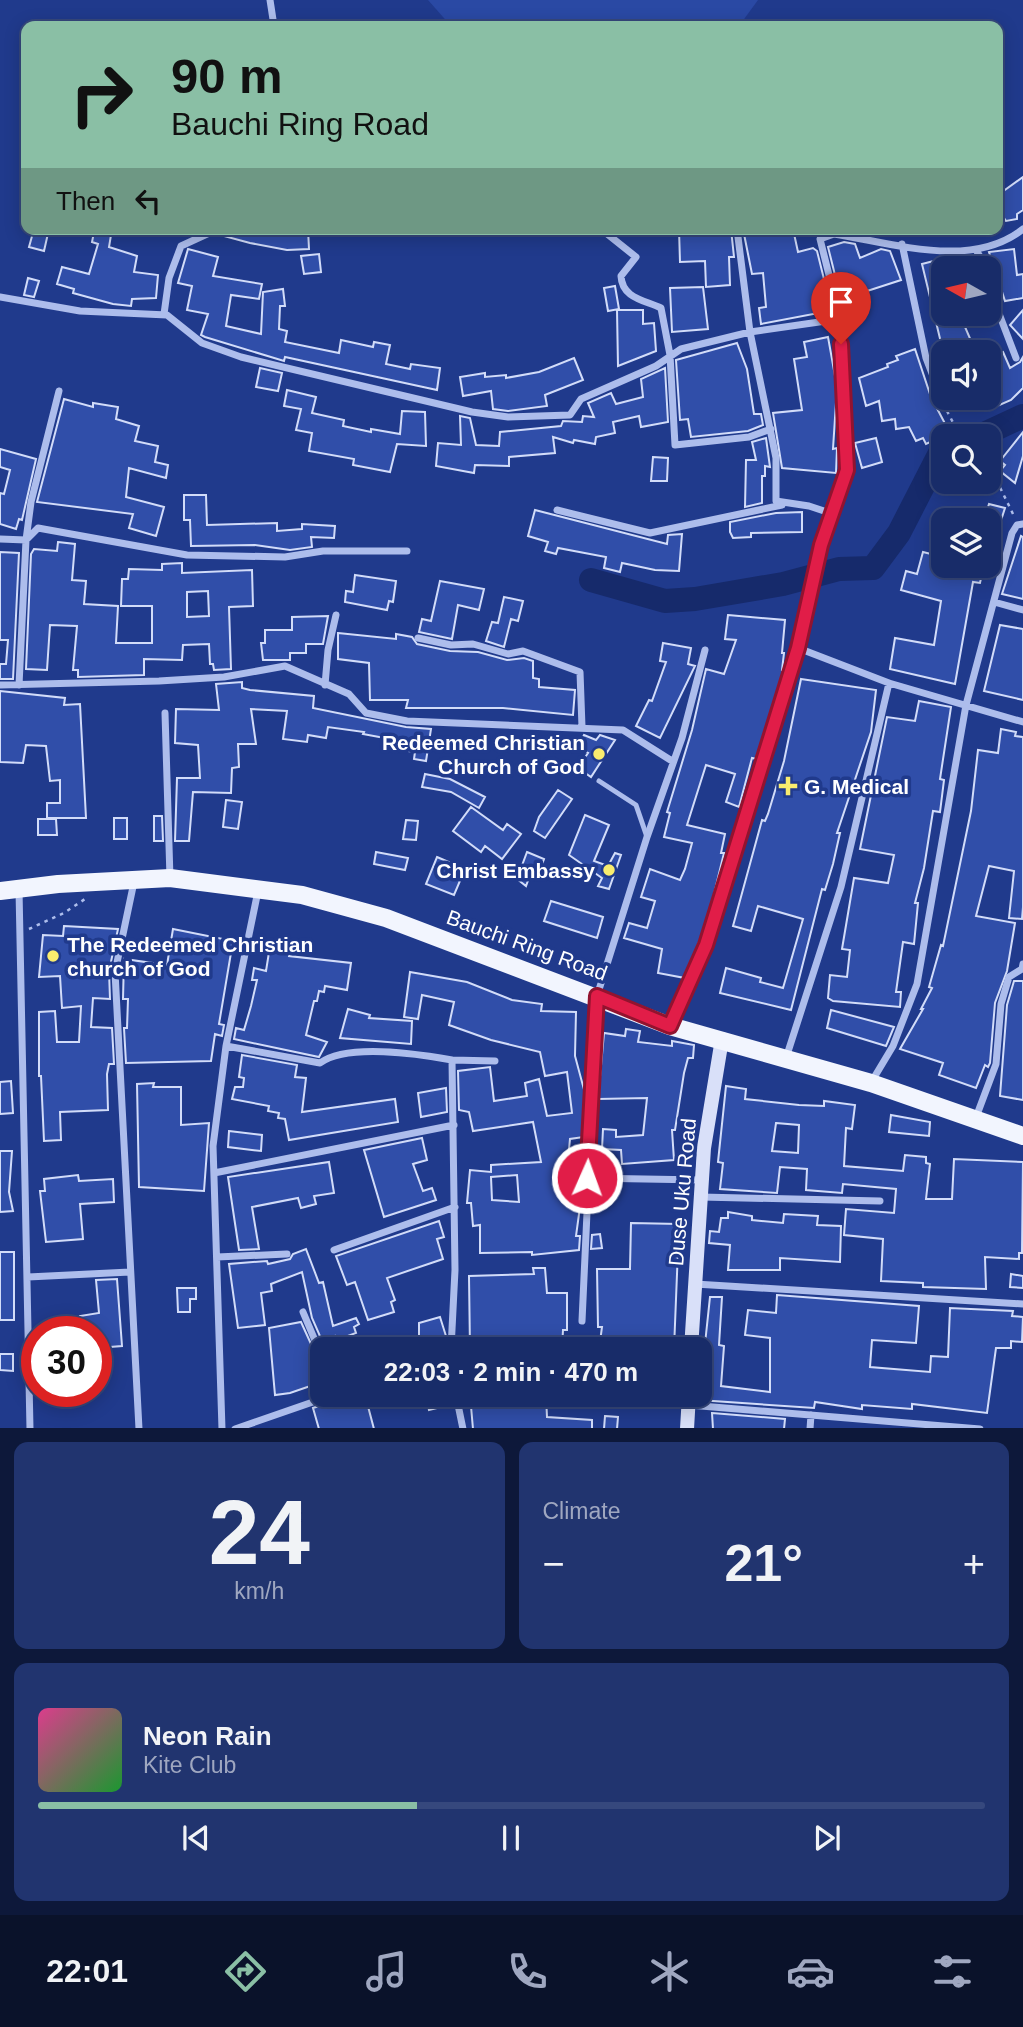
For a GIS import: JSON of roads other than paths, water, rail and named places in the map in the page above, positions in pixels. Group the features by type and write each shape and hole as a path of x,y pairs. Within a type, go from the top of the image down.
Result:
{"main road":[{"name":"Bauchi Ring Road","path":"0,891 135,878 170,878 259,887 302,895 386,918 670,1026 871,1083 1023,1136"}],"street":[{"path":"270,0 273,21"},
{"path":"841,235 949,252 976,250 1013,237 1023,229"},
{"path":"205,235 181,246 169,278 164,314 202,343 241,357 472,412 508,417 570,415 581,399 656,366 670,355 709,340 840,319"},
{"path":"608,235 636,257 621,276 622,286 627,293 661,308 670,355 676,445 749,437 771,429"},
{"path":"738,235 750,332 776,458 776,501 809,506 833,514"},
{"path":"670,1026 706,945 798,648 821,545 847,470 840,319 820,235"},
{"path":"820,239 831,235"},
{"path":"902,244 916,323 931,371"},
{"path":"976,250 980,256"},
{"path":"0,297 80,311 167,315"},
{"path":"1001,319 1016,359"},
{"path":"19,685 26,540 31,502 59,391"},
{"path":"557,510 650,533 790,504"},
{"path":"871,1083 893,1046 917,984 966,705 1012,533 1020,525"},
{"path":"0,539 26,540 38,528 187,555 285,557 323,551 407,551"},
{"path":"994,602 1023,610"},
{"path":"325,685 328,650 337,615"},
{"path":"418,638 451,645 473,644 508,654 523,651 580,672 582,727"},
{"path":"798,648 889,683 1023,722"},
{"path":"582,1321 597,996 672,761 682,738 705,650"},
{"path":"0,685 224,677 285,666 349,694 366,713 407,721 623,730 672,761"},
{"path":"786,1058 841,887 889,683"},
{"path":"165,713 170,878"},
{"path":"135,878 115,972 139,1428"},
{"path":"222,1428 213,1146 226,1046 259,887"},
{"path":"19,888 30,1428"},
{"path":"974,1121 996,1064 1001,1004 1009,977 1022,969 1023,964"},
{"name":"Duse Uku Road","path":"692,1337 704,1148 722,1039"},
{"path":"226,1046 320,1063 330,1056 354,1052 495,1061"},
{"path":"451,1337 455,1207 452,1060"},
{"path":"214,1173 454,1125"},
{"path":"587,1178 702,1180"},
{"path":"700,1197 880,1200"},
{"path":"334,1250 455,1207"},
{"path":"218,1257 287,1254"},
{"path":"28,1277 130,1272"},
{"path":"695,1284 1023,1304"},
{"path":"303,1312 314,1337"},
{"path":"238,1428 310,1403"},
{"path":"712,1403 811,1415 967,1428"},
{"path":"458,1407 463,1428"},
{"path":"687,1428 689,1407"},
{"path":"810,1428 811,1415"}],"lane":[{"path":"599,781 636,806 647,837"}],"waterway":[{"path":"1001,426 1023,416"},
{"path":"591,580 665,601 695,599 783,584 839,569 873,568 899,533 931,471"}],"place":[{"name":"Redeemed Christian Church of God","path":"599,754"},
{"name":"G. Medical","path":"788,786"},
{"name":"Christ Embassy","path":"609,870"},
{"name":"The Redeemed Christian church of God","path":"53,956"}]}
